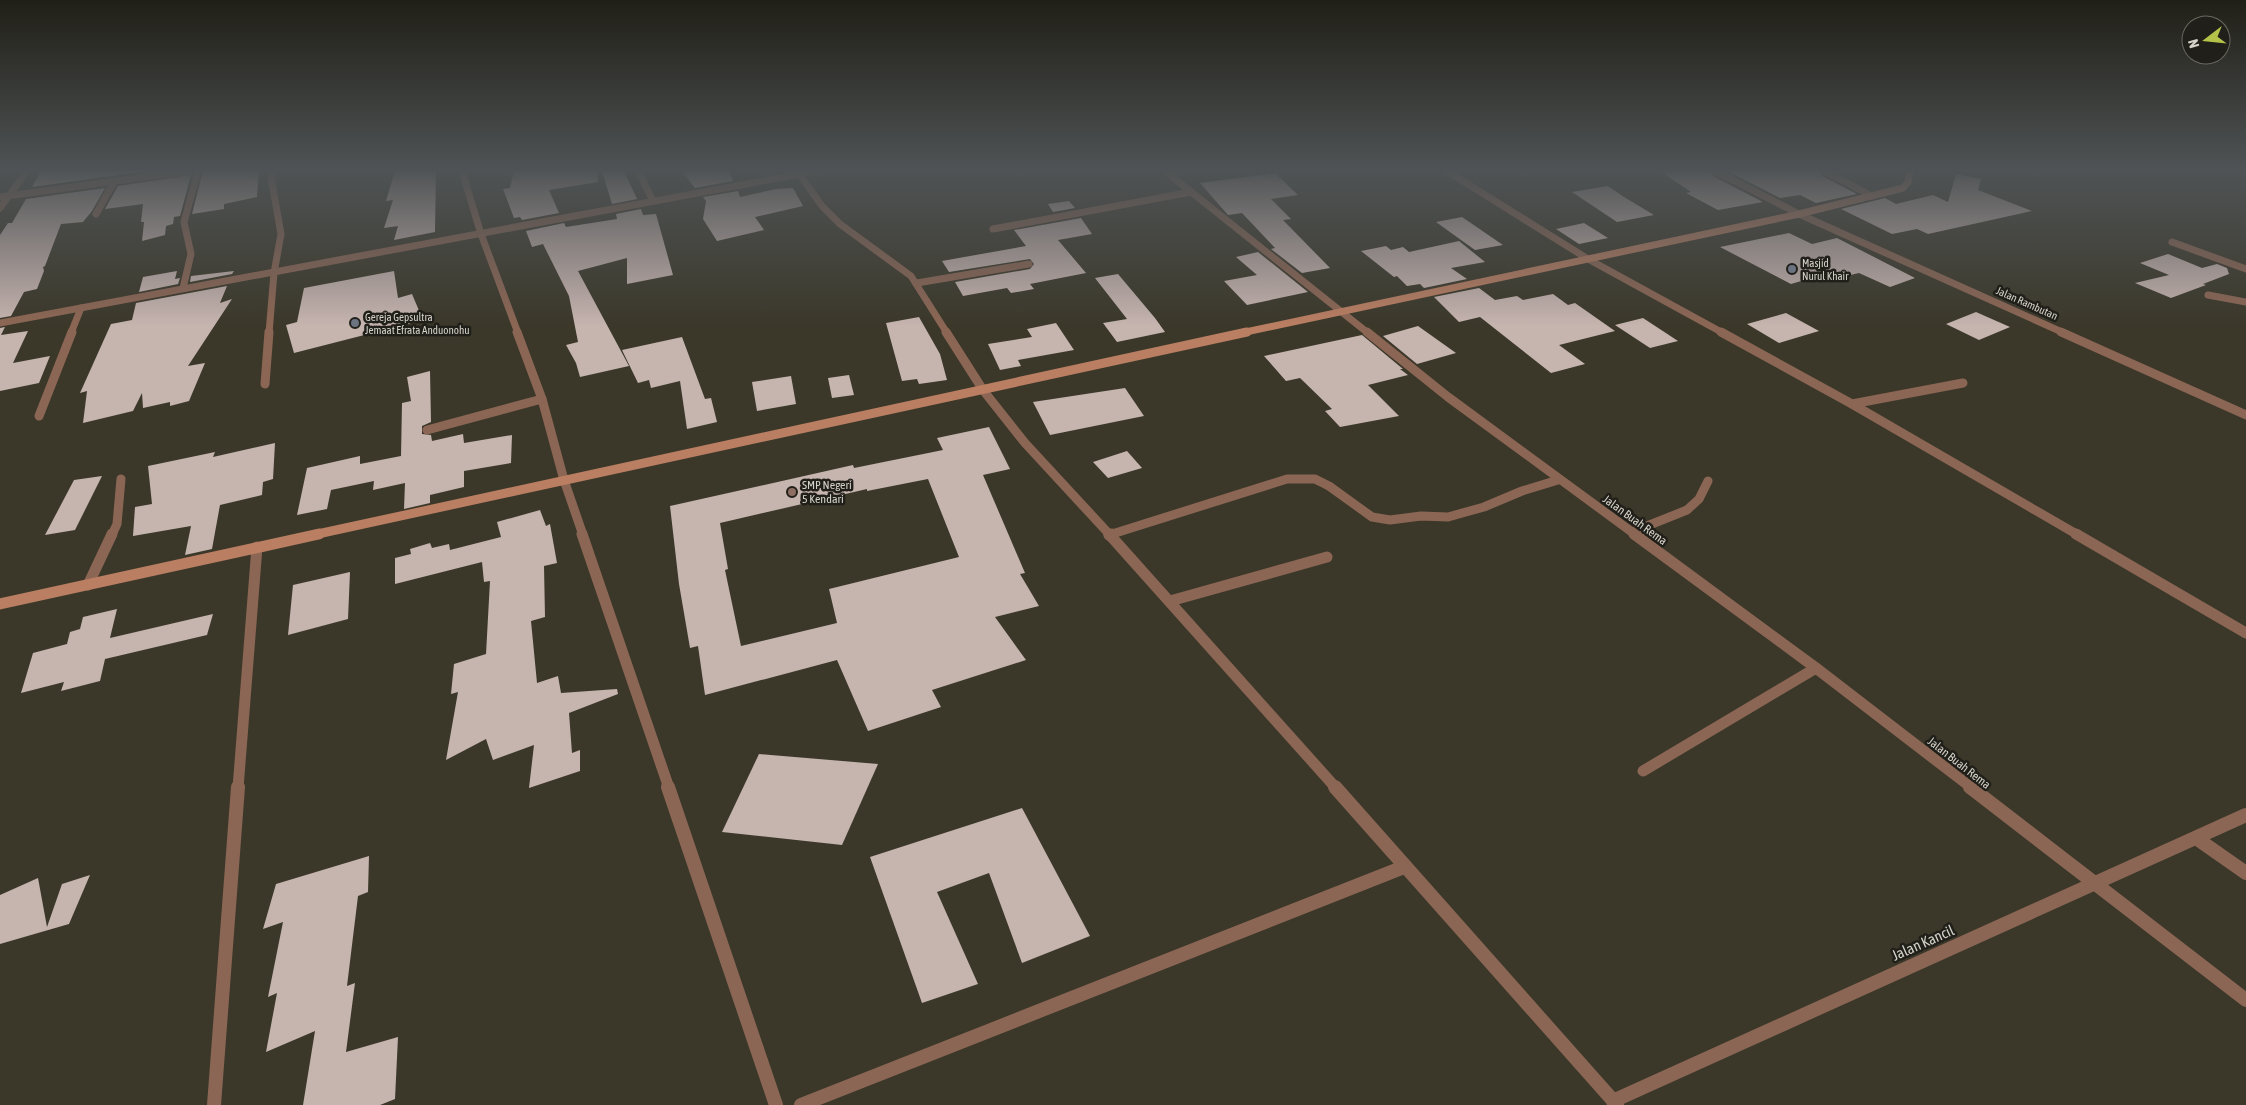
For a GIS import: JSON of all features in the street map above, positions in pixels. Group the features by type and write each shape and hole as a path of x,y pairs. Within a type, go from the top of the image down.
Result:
{"street":[{"path":"183,288 191,254 184,223"},
{"path":"265,384 274,273 281,234 279,223"},
{"path":"478,223 542,399 564,480 776,1105"},
{"path":"0,324 183,288 274,273 541,223"},
{"path":"839,223 918,283 938,321 983,390 1025,443 1170,601 1615,1103"},
{"path":"993,229 1027,223"},
{"name":"Jalan Buah Rema","path":"1229,223 1448,397 1558,480 1632,532 1816,668 2093,884 2246,1000"},
{"path":"1532,223 1588,259 1852,404 2246,633"},
{"path":"0,604 564,480 1758,223"},
{"name":"Jalan Rambutan","path":"1817,223 2246,415"},
{"path":"2172,242 2246,269"},
{"path":"918,283 1029,264"},
{"path":"2208,295 2246,302"},
{"path":"40,416 80,308"},
{"path":"1852,404 1963,383"},
{"path":"427,430 542,399"},
{"path":"88,585 117,524 121,479"},
{"path":"1109,535 1287,480 1315,479 1329,486 1372,517 1390,520 1421,516 1448,517 1484,507 1522,491 1558,480"},
{"path":"1632,532 1683,512 1692,506 1699,500 1708,481"},
{"path":"214,1105 257,547"},
{"path":"1170,601 1327,557"},
{"path":"1643,771 1816,668"},
{"name":"Jalan Kancil","path":"1615,1103 2246,816"},
{"path":"2196,838 2246,873"},
{"path":"801,1105 1404,867"}],"building":[{"path":"8,223 77,223 61,224 43,267 44,271 37,289 24,292 11,316 0,318 0,235"},
{"path":"144,223 173,223 166,226 165,235 142,241"},
{"path":"386,223 435,223 435,232 394,240 398,226 384,228"},
{"path":"564,223 566,227 594,223 658,223 673,275 627,284 627,258 578,271 629,366 580,377 576,363 566,345 578,342 569,296 543,244 532,247 526,231"},
{"path":"705,223 759,223 764,230 717,241"},
{"path":"1056,223 1084,223 1092,234 1058,240 1086,273 1030,284 1034,289 1011,293 1007,288 963,296 955,282 1030,269 1034,264 1030,259 949,272 942,261 1026,246 1014,230"},
{"path":"1251,223 1286,223 1330,268 1302,273 1271,249 1275,248"},
{"path":"1437,223 1470,223 1503,245 1475,250"},
{"path":"1584,223 1608,238 1579,244 1556,229"},
{"path":"1869,223 1980,223 1928,234 1917,229 1892,234"},
{"path":"1789,233 1812,244 1837,238 1915,278 1890,287 1859,273 1842,277 1832,272 1791,284 1720,247"},
{"path":"1459,241 1485,262 1451,268 1467,279 1424,288 1420,284 1407,286 1397,276 1394,277 1361,251 1386,246 1391,250 1403,247 1409,252"},
{"path":"1258,252 1308,292 1247,305 1224,281 1257,275 1236,257"},
{"path":"2168,254 2202,268 2217,264 2227,268 2229,274 2171,298 2135,283 2169,275 2140,263"},
{"path":"177,271 175,279 180,278 178,284 139,292 143,277"},
{"path":"234,271 232,274 190,282 191,276"},
{"path":"394,271 398,298 412,294 423,320 294,353 286,325 297,322 304,288"},
{"path":"1118,274 1165,332 1117,342 1103,323 1127,319 1095,278"},
{"path":"227,286 220,303 232,299 188,366 205,363 189,401 170,406 170,402 143,408 142,393 133,411 83,423 87,391 80,393 111,324 132,320 136,303"},
{"path":"1479,288 1495,300 1517,296 1523,300 1553,294 1568,305 1575,303 1615,331 1559,345 1585,364 1551,373 1480,317 1459,322 1434,297"},
{"path":"1976,312 2010,327 1979,340 1946,324"},
{"path":"1786,313 1819,331 1779,343 1747,324"},
{"path":"919,317 940,354 947,380 919,384 917,379 902,381 886,323"},
{"path":"1643,318 1678,341 1650,348 1615,325"},
{"path":"1056,323 1074,350 1018,360 1021,366 1000,370 988,344 1032,337 1027,329"},
{"path":"1418,326 1456,353 1417,364 1383,336"},
{"path":"5,327 1,335 28,331 13,363 50,356 39,383 0,391 0,328"},
{"path":"1362,335 1408,375 1368,385 1399,416 1340,427 1325,411 1332,409 1300,378 1286,381 1264,356"},
{"path":"682,337 705,399 711,398 717,422 687,429 680,381 651,388 649,380 638,383 622,350"},
{"path":"430,371 431,422 422,426 422,434 431,435 432,441 463,434 464,443 512,435 511,463 464,471 464,487 430,495 430,503 404,509 405,483 373,490 374,481 331,490 327,509 297,515 307,468 360,456 360,464 401,456 402,403 411,401 407,377"},
{"path":"849,375 854,395 832,398 828,378"},
{"path":"791,376 796,404 757,411 752,382"},
{"path":"1125,388 1144,416 1050,435 1033,402"},
{"path":"989,427 1010,469 983,475 1025,573 1020,574 1039,606 995,617 1026,660 932,690 941,707 868,731 837,660 705,695 698,646 690,648 679,584 670,506 853,465 854,468 943,450 937,438","holes":["928,479 959,557 829,589 837,623 741,646 725,570 728,569 720,523 867,489 867,491"]},
{"path":"275,443 273,479 263,482 262,495 220,505 212,549 185,555 191,526 133,536 135,507 152,504 148,466 215,452 213,457"},
{"path":"1127,451 1142,468 1108,478 1093,462"},
{"path":"102,476 75,530 45,535 74,480"},
{"path":"540,510 546,526 550,524 557,563 544,566 545,617 531,621 537,683 558,676 561,693 617,689 618,694 569,713 572,753 580,750 580,771 529,788 534,745 493,760 486,739 446,760 458,692 451,694 454,664 486,654 490,581 484,582 482,562 395,584 395,558 411,554 410,549 430,543 432,548 449,544 450,550 501,537 497,522"},
{"path":"350,572 348,619 288,635 293,585"},
{"path":"117,609 110,638 213,614 207,635 105,659 100,681 61,691 64,682 21,693 33,653 67,644 70,632 80,629 83,617"},
{"path":"759,754 878,764 842,845 722,832"},
{"path":"1022,808 1090,936 1022,963 989,873 937,892 978,984 922,1003 870,857"},
{"path":"369,856 368,892 358,896 347,986 355,983 346,1052 398,1037 395,1099 380,1105 303,1105 315,1031 266,1052 277,993 268,997 283,922 263,929 276,884"},
{"path":"90,875 69,924 0,944 0,895 38,878 47,927 62,884"}],"place":[{"name":"Masjid Nurul Khair","path":"1792,269"},
{"name":"Gereja Gepsultra Jemaat Efrata Anduonohu","path":"355,323"},
{"name":"SMP Negeri 5 Kendari","path":"792,492"}]}
